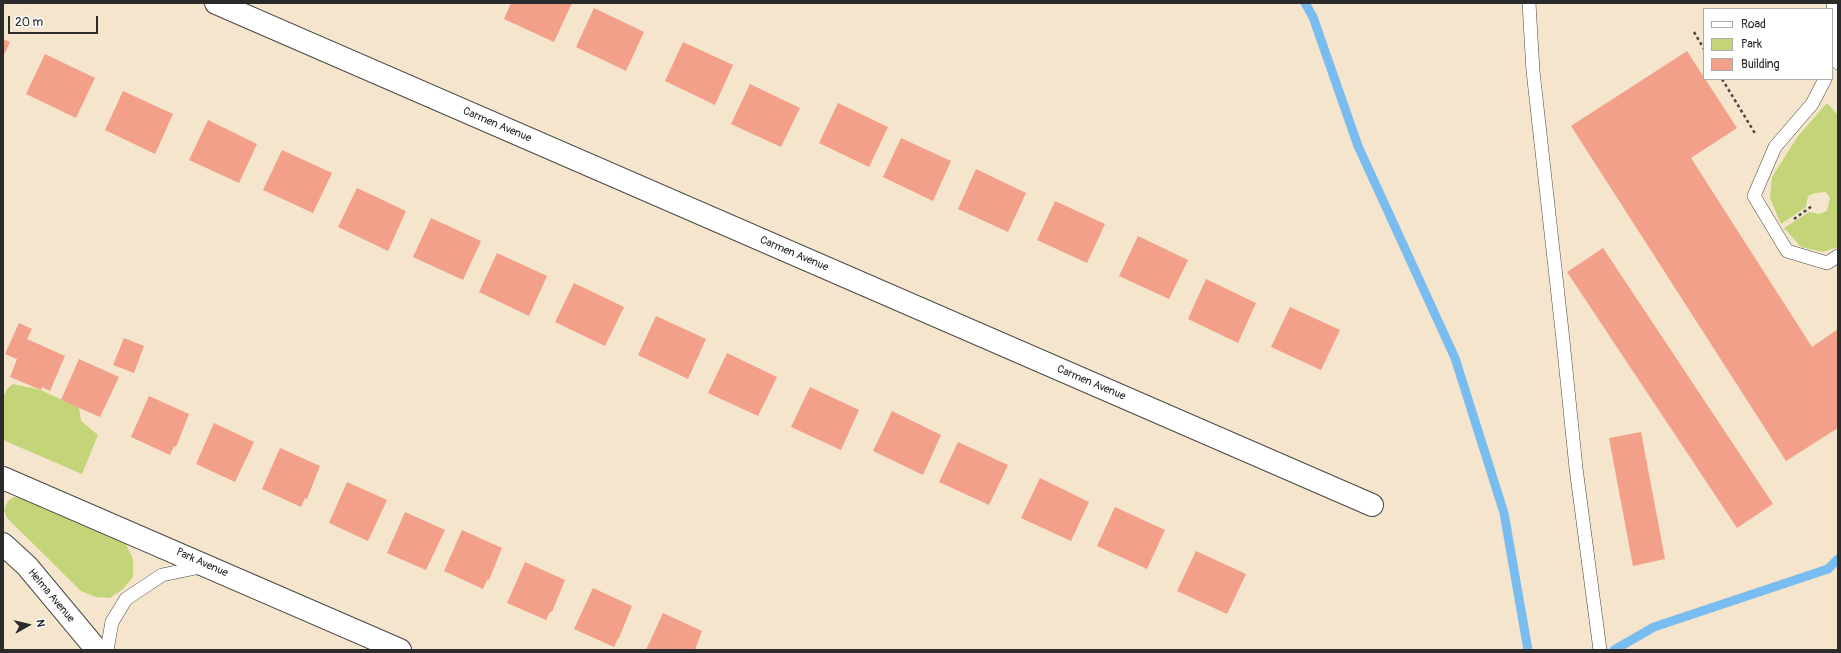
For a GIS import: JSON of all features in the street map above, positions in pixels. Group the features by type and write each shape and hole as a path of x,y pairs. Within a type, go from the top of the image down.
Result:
{"street":[{"name":"Carmen Avenue","path":"216,3 1372,505"},
{"name":"Park Avenue","path":"3,478 400,650"},
{"name":"Helma Avenue","path":"3,544 27,566 97,650"}],"lane":[{"path":"1528,3 1533,71 1576,468 1600,650"},
{"path":"1833,18 1836,61"},
{"path":"1824,80 1812,104 1776,147 1754,196 1787,251 1827,263 1838,256"},
{"path":"107,650 112,622 126,599 162,575 207,566"}],"path":[{"path":"1694,32 1703,47"},
{"path":"1723,80 1754,132"}],"green space":[{"path":"1827,103 1837,114 1838,119 1838,247 1823,252 1801,247 1784,228 1809,212 1819,214 1827,211 1830,198 1826,192 1815,193 1808,196 1806,207 1781,224 1770,198 1772,177 1798,136"},
{"path":"13,384 41,390 79,408 81,421 98,435 82,474 3,440 3,398 7,389"},
{"path":"14,497 24,497 126,544 133,559 133,577 123,589 110,598 96,597 81,591 7,518 4,510 8,501"}],"building":[{"path":"511,3 572,3 554,42 504,19"},
{"path":"594,8 644,32 626,71 576,47"},
{"path":"3,39 10,42 3,57"},
{"path":"683,42 733,65 715,105 665,81"},
{"path":"1687,51 1703,76 1703,80 1706,80 1737,128 1691,158 1812,347 1838,329 1838,428 1786,461 1571,126"},
{"path":"45,54 95,78 76,118 26,94"},
{"path":"750,84 800,108 781,147 731,124"},
{"path":"123,91 173,114 155,154 105,130"},
{"path":"838,103 888,127 869,167 819,143"},
{"path":"208,120 257,144 239,183 189,160"},
{"path":"901,138 951,161 933,201 883,177"},
{"path":"282,150 332,173 313,213 263,190"},
{"path":"976,169 1026,193 1008,232 958,209"},
{"path":"357,188 406,211 388,251 338,227"},
{"path":"1055,201 1105,224 1087,263 1037,240"},
{"path":"431,218 481,241 463,280 413,257"},
{"path":"1138,236 1188,260 1169,299 1119,276"},
{"path":"1603,248 1773,504 1737,528 1567,272"},
{"path":"497,253 547,276 529,316 479,292"},
{"path":"1206,279 1256,303 1238,343 1188,319"},
{"path":"574,283 624,307 605,346 555,322"},
{"path":"1290,307 1340,330 1321,370 1271,347"},
{"path":"656,316 706,339 688,379 638,355"},
{"path":"19,323 32,329 27,339 65,356 50,391 42,387 41,390 10,377 17,359 5,354"},
{"path":"124,338 144,346 134,373 113,365"},
{"path":"727,353 777,377 758,416 708,393"},
{"path":"79,359 119,377 100,417 61,400"},
{"path":"810,387 859,410 841,450 791,427"},
{"path":"149,396 189,414 176,447 174,446 170,455 131,437"},
{"path":"892,411 941,435 923,475 873,451"},
{"path":"214,423 254,442 235,482 196,464"},
{"path":"1641,432 1665,559 1633,566 1609,438"},
{"path":"958,442 1008,465 989,505 939,482"},
{"path":"280,448 320,466 307,499 305,498 301,507 262,489"},
{"path":"1040,478 1089,502 1071,541 1021,518"},
{"path":"347,482 387,500 368,541 329,523"},
{"path":"1115,507 1165,530 1147,569 1097,546"},
{"path":"405,512 445,530 426,570 387,553"},
{"path":"462,530 502,548 489,580 487,580 483,589 444,571"},
{"path":"1196,551 1246,574 1227,614 1177,591"},
{"path":"525,562 565,580 552,612 550,612 546,620 507,603"},
{"path":"593,588 632,606 614,647 574,629"},
{"path":"663,613 702,631 695,650 646,650"}],"waterway":[{"path":"1305,3 1313,17 1358,146 1455,358 1504,513 1528,650"},
{"path":"1614,650 1654,627 1828,569 1838,559"}]}
